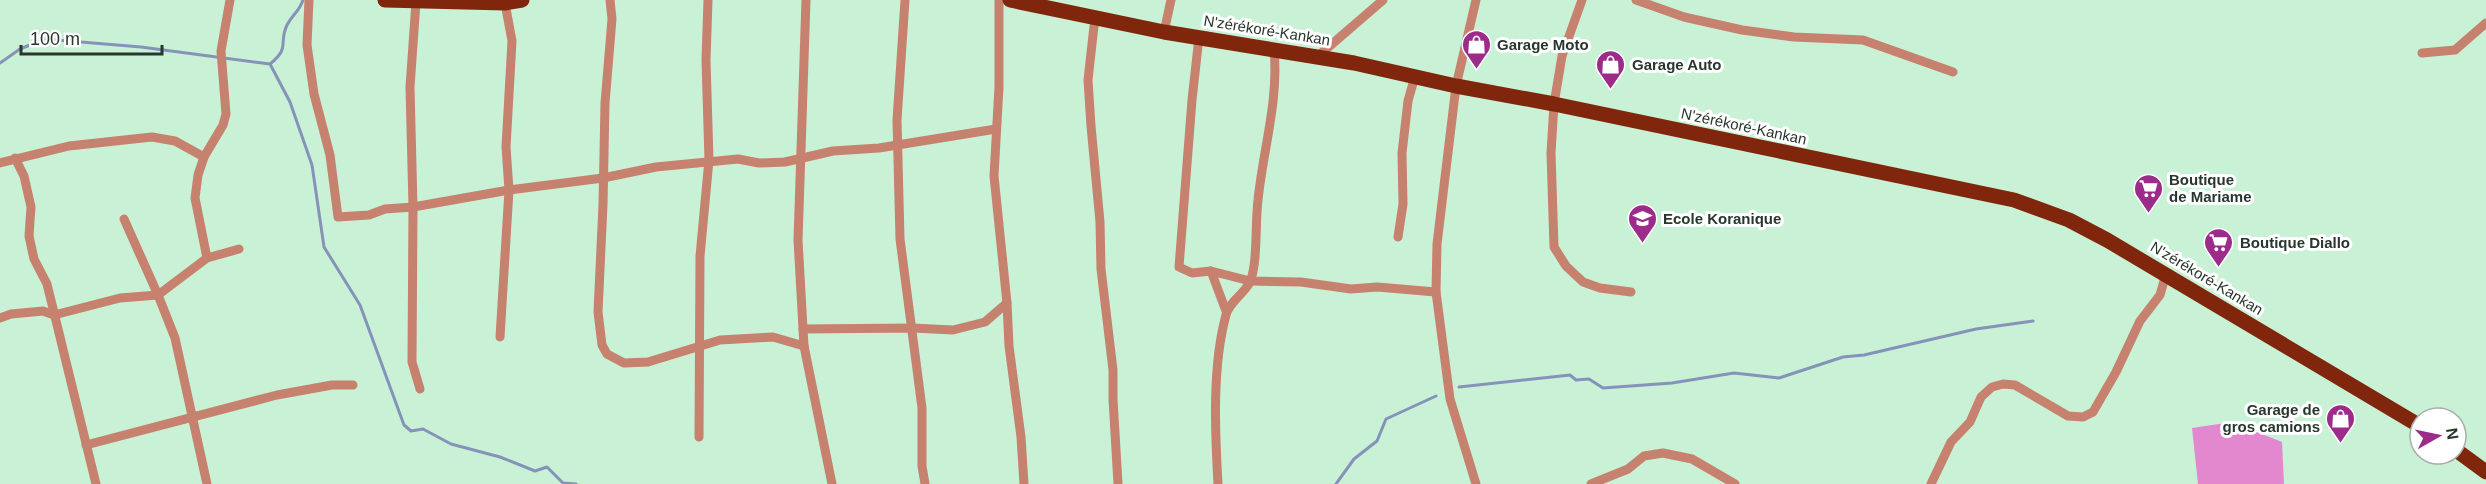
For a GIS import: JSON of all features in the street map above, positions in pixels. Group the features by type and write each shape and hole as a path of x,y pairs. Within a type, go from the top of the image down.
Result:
{"highway":[{"path":"385,0 505,3 522,0"},
{"name":"N'zérékoré-Kankan","path":"1010,0 1068,6 1095,18 1415,76 2014,200 2069,220 2166,274 2408,419"},
{"path":"2468,459 2486,472"}],"street":[{"path":"207,258 195,198 198,175 204,157 223,125 226,114 221,51 230,0"},
{"path":"309,0 307,45 314,94 330,155 338,217 369,215 385,209 413,207 709,160 738,159 759,163 801,160 833,151 898,146 996,129"},
{"path":"610,0 612,19 608,43 598,312 602,345 607,354 624,363 648,362 720,340 773,337 804,346"},
{"path":"699,437 700,256 709,160 706,60 708,0"},
{"path":"806,0 798,240 804,346 832,484"},
{"path":"905,0 897,120 900,239 913,328 917,384 922,408 925,484"},
{"path":"999,0 994,176 1024,484"},
{"path":"1164,32 1171,0"},
{"path":"1317,57 1383,0"},
{"path":"1476,0 1456,86 1437,244 1436,292 1450,399 1476,484"},
{"path":"1582,0 1562,56 1554,104 1551,153 1554,247 1566,266 1583,282 1600,288 1631,292"},
{"path":"1636,0 1684,17 1742,30 1794,38 1863,40 1953,72"},
{"path":"416,2 410,87 413,207 412,362 420,389"},
{"path":"500,337 509,190 506,147 512,41 505,3"},
{"path":"1095,18 1088,80 1093,170 1100,222 1101,269 1113,370 1118,484"},
{"path":"2422,53 2455,50 2486,23"},
{"path":"1199,38 1179,267 1192,273 1211,272 1250,281 1294,281 1351,289 1377,288 1436,292"},
{"path":"1226,311 1250,281 1258,201 1276,70 1274,50"},
{"path":"1398,237 1403,204 1402,153 1408,101 1415,76"},
{"path":"0,162 69,146 152,137 175,141 204,157"},
{"path":"15,158 24,177 31,207 29,236 34,259 47,284 96,484"},
{"path":"124,219 175,338 207,484"},
{"path":"0,318 11,314 43,311 54,315 120,298 158,295 207,258 239,249"},
{"path":"1211,272 1226,311 1218,374 1218,484"},
{"path":"1931,484 1951,442 1970,422 1981,397 1992,387 2003,384 2015,385 2068,416 2083,417 2093,412 2116,372 2140,321 2160,295 2166,274"},
{"path":"803,329 953,330 985,322 1007,303"},
{"path":"86,445 277,395 332,385 353,385"},
{"path":"1591,484 1628,469 1644,456 1663,453 1692,459 1735,484"}],"shaded area":[{"path":"2232,422 2282,442 2284,484 2198,484 2192,428"}],"waterway":[{"path":"0,63 20,49 45,39 141,47 270,64 280,53 287,25 303,0"},
{"path":"270,64 290,102 312,165 324,247 360,305 404,425 411,431 423,429 451,444 500,457 535,471 547,467 563,483 576,484"},
{"path":"1459,387 1570,375 1576,380 1589,379 1603,388 1672,383 1734,373 1779,378 1843,357 1864,355 1976,329 2033,321"},
{"path":"1336,484 1354,459 1377,441 1386,419 1436,396"}],"place":[{"name":"Garage Moto","path":"1476,70"},
{"name":"Garage Auto","path":"1611,90"},
{"name":"Boutique de Mariame","path":"2148,214"},
{"name":"Ecole Koranique","path":"1642,244"},
{"name":"Boutique Diallo","path":"2219,268"},
{"name":"Garage de gros camions","path":"2341,444"}]}
